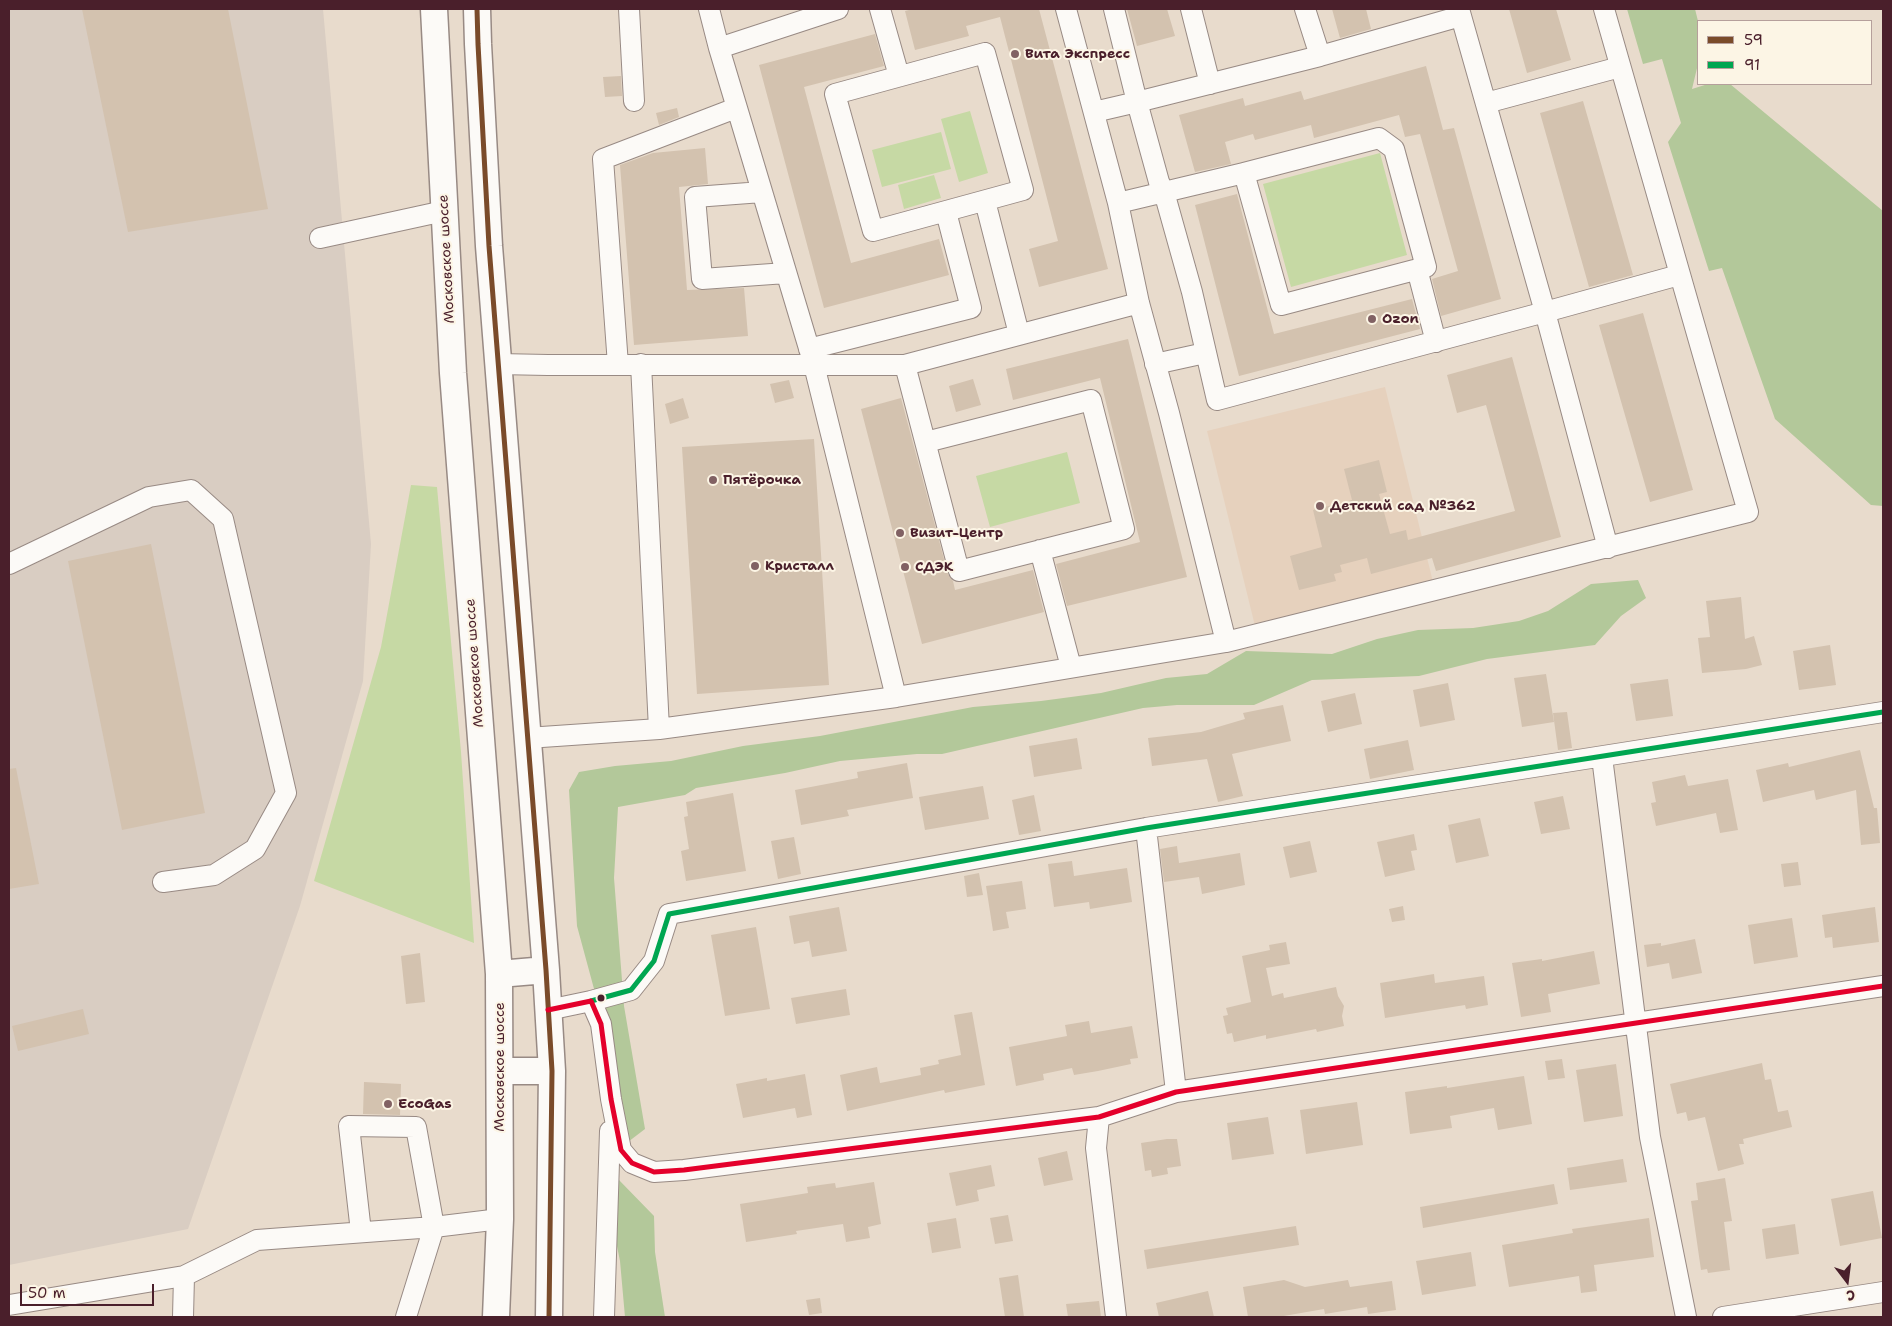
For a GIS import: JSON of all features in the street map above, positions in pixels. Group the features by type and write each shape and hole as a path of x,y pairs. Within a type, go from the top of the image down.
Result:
{"main road":[{"name":"Московское шоссе","path":"434,9 454,390 499,974 501,1070 500,1220 496,1317"},
{"path":"477,9 489,246 546,970 552,1071 549,1317"},
{"path":"499,974 546,970"},
{"path":"501,1070 552,1071"}],"street":[{"path":"630,9 634,102"},
{"path":"709,9 736,108 811,357 896,697"},
{"path":"719,48 838,9"},
{"path":"880,9 899,76"},
{"path":"1066,9 1118,203 1139,304 1156,364 1226,642"},
{"path":"1114,9 1159,182 1164,192 1192,292 1217,400 1679,275"},
{"path":"1191,9 1210,84"},
{"path":"1305,9 1320,56"},
{"path":"528,738 659,728 896,697 1226,642 1748,512 1604,9"},
{"path":"1094,112 1320,56 1460,13 1545,312 1608,548"},
{"path":"985,53 1023,190 985,201 873,231 835,94 985,53"},
{"path":"1486,103 1620,67"},
{"path":"618,365 603,159 736,108"},
{"path":"1118,203 1379,138 1394,149 1426,267 1280,305 1244,172"},
{"path":"762,192 695,197 702,279 786,273"},
{"path":"985,201 1019,334"},
{"path":"320,238 444,211"},
{"path":"811,357 971,308 946,212"},
{"path":"1417,269 1436,342"},
{"path":"498,364 618,365 811,357 905,365 1139,304"},
{"path":"1156,364 1205,352"},
{"path":"641,364 659,728"},
{"path":"905,365 959,571 1124,529 1091,400 926,442"},
{"path":"9,564 149,497 191,490 223,519 286,794 256,849 214,875 163,882"},
{"path":"1040,550 1071,667"},
{"path":"548,1010 631,990 654,961 669,914 1146,828 1883,712"},
{"path":"1602,756 1650,1137 1686,1317"},
{"path":"1146,828 1176,1092"},
{"path":"591,1001 601,1024 611,1098 621,1150 632,1163 654,1172 684,1170 1099,1117 1176,1092 1883,986"},
{"path":"604,1317 611,1098"},
{"path":"1099,1117 1096,1148 1116,1317"},
{"path":"361,1232 350,1126 416,1127 434,1227 406,1317"},
{"path":"9,1306 184,1276 257,1240 434,1227 500,1220"},
{"path":"184,1276 184,1317"},
{"path":"1723,1317 1883,1292"}],"shaded area":[{"path":"9,9 323,9 371,544 363,681 300,906 188,1229 9,1265"},
{"name":"Детский сад №362","path":"1385,387 1433,582 1255,626 1207,431"}],"green space":[{"path":"1627,9 1695,9 1698,20 1697,68 1692,89 1705,85 1731,85 1883,211 1883,506 1871,505 1775,419 1722,268 1709,271 1668,142 1681,123 1662,59 1643,64"},
{"path":"970,111 988,173 959,182 941,119"},
{"path":"941,132 951,169 882,187 872,150"},
{"path":"1380,153 1407,255 1291,287 1263,184"},
{"path":"934,175 941,198 904,209 898,185"},
{"path":"1067,452 1080,503 990,527 976,476"},
{"path":"411,485 437,487 461,752 474,943 314,881 381,647"},
{"path":"1638,580 1646,598 1621,616 1595,645 1487,659 1419,676 1312,680 1254,705 1177,705 1143,708 942,754 917,754 840,761 785,773 696,788 685,795 618,807 614,878 624,1006 645,1129 624,1145 604,1121 600,1011 577,926 569,790 579,772 615,766 671,761 743,746 820,736 973,707 1101,693 1166,678 1207,674 1246,651 1332,654 1377,639 1418,630 1473,628 1519,621 1548,611 1591,584"},
{"path":"619,1180 654,1216 655,1252 665,1317 625,1317 620,1261 606,1192"}],"building":[{"path":"82,9 228,9 268,209 128,232"},
{"path":"913,9 1039,9 1108,269 1039,287 1029,249 1058,241 1000,17 966,26 969,36 915,50 905,11"},
{"path":"1127,9 1167,9 1175,36 1137,46"},
{"path":"1332,9 1366,9 1371,29 1340,38"},
{"path":"1509,9 1556,9 1571,60 1527,73"},
{"path":"875,34 884,66 804,87 851,263 939,239 949,275 824,308 759,65"},
{"path":"1426,66 1443,130 1454,128 1501,299 1441,316 1432,279 1458,271 1420,134 1405,137 1399,115 1314,138 1311,125 1255,140 1253,134 1225,142 1231,164 1195,172 1179,115 1243,98 1245,106 1301,91 1304,100"},
{"path":"621,76 622,96 605,97 603,77"},
{"path":"1583,101 1633,275 1589,287 1540,113"},
{"path":"677,108 679,117 659,125 656,113"},
{"path":"705,148 708,184 679,187 687,290 744,288 748,336 634,345 620,165 653,153"},
{"path":"1237,194 1274,334 1412,299 1420,329 1239,376 1195,205"},
{"path":"1643,313 1693,490 1650,502 1599,325"},
{"path":"1128,339 1187,577 1067,606 1056,564 1140,542 1100,378 1013,400 1006,369"},
{"path":"1512,357 1561,537 1436,571 1432,558 1371,574 1367,558 1340,565 1342,572 1334,574 1336,581 1299,590 1290,556 1322,547 1313,510 1352,500 1344,469 1379,460 1387,492 1379,494 1390,534 1406,530 1408,540 1515,511 1486,405 1457,413 1447,375"},
{"path":"973,379 981,405 956,412 949,386"},
{"path":"789,380 794,398 775,403 770,384"},
{"path":"683,398 689,418 670,424 665,404"},
{"path":"901,398 948,574 953,581 955,590 1033,570 1044,612 922,644 861,409"},
{"name":"Кристалл","path":"814,439 829,685 697,694 682,447"},
{"path":"151,544 205,813 122,830 68,561"},
{"path":"1741,597 1745,639 1754,636 1762,665 1746,669 1702,673 1698,638 1710,637 1706,601"},
{"path":"1830,645 1836,685 1799,690 1793,651"},
{"path":"1546,674 1554,722 1522,727 1514,678"},
{"path":"1668,679 1673,716 1636,721 1630,684"},
{"path":"1448,683 1455,720 1420,727 1413,690"},
{"path":"1355,693 1362,724 1328,732 1321,701"},
{"path":"1283,705 1291,741 1232,754 1243,796 1218,802 1207,759 1152,766 1148,738 1201,732 1245,719 1243,713"},
{"path":"1567,712 1572,748 1558,750 1553,713"},
{"path":"1077,738 1082,769 1034,777 1029,746"},
{"path":"1408,740 1414,770 1370,779 1364,749"},
{"path":"1860,750 1874,808 1877,808 1880,843 1861,845 1856,790 1816,800 1814,790 1763,802 1756,770 1788,763 1789,767"},
{"path":"907,763 913,798 847,810 849,816 801,825 795,790 858,778 857,772"},
{"path":"16,768 39,884 9,889 9,769"},
{"path":"1685,775 1688,786 1728,779 1738,830 1720,833 1716,813 1656,826 1651,803 1656,802 1652,782"},
{"path":"983,786 989,819 925,830 919,797"},
{"path":"733,793 746,871 686,881 681,851 689,849 684,817 688,816 686,802"},
{"path":"1034,795 1041,831 1019,835 1012,800"},
{"path":"1563,796 1570,829 1541,834 1534,802"},
{"path":"1480,818 1489,856 1456,863 1448,825"},
{"path":"1414,834 1417,850 1411,851 1415,870 1385,877 1377,842"},
{"path":"794,837 801,874 778,879 771,841"},
{"path":"1310,841 1317,872 1290,878 1283,847"},
{"path":"1177,846 1179,863 1240,853 1245,885 1202,894 1199,877 1164,882 1160,849"},
{"path":"1072,861 1074,876 1127,868 1132,902 1090,909 1089,902 1054,907 1048,864"},
{"path":"1798,862 1801,885 1784,887 1781,864"},
{"path":"979,873 983,895 967,897 964,876"},
{"path":"1022,881 1026,909 1006,912 1009,928 993,931 986,886"},
{"path":"1403,906 1405,920 1392,922 1389,909"},
{"path":"839,907 847,951 812,957 809,941 794,944 789,916"},
{"path":"1875,907 1879,942 1833,948 1832,937 1825,938 1822,915"},
{"path":"1792,918 1798,957 1754,964 1748,925"},
{"path":"756,927 770,1009 725,1016 711,935"},
{"path":"1695,939 1702,973 1672,979 1669,963 1647,967 1644,945 1661,943 1661,946"},
{"path":"1286,942 1290,964 1266,968 1272,996 1283,993 1284,998 1336,987 1338,996 1344,1006 1342,1016 1344,1026 1317,1032 1316,1029 1266,1039 1266,1035 1234,1042 1232,1033 1227,1034 1223,1016 1228,1015 1226,1008 1251,1002 1242,956 1270,950 1269,945"},
{"path":"1594,951 1600,984 1548,994 1551,1012 1521,1017 1512,963 1542,959 1542,961"},
{"path":"420,953 425,1002 406,1004 401,956"},
{"path":"1434,974 1435,983 1484,976 1488,1005 1466,1009 1465,1005 1385,1018 1380,983"},
{"path":"846,989 850,1015 796,1024 791,998"},
{"path":"83,1009 89,1034 18,1051 12,1026"},
{"path":"972,1012 985,1085 945,1093 944,1090 847,1111 840,1075 877,1067 880,1083 921,1075 920,1068 939,1064 938,1060 961,1055 954,1015"},
{"path":"1089,1021 1091,1033 1132,1026 1138,1058 1130,1059 1131,1064 1098,1071 1074,1075 1072,1068 1043,1074 1044,1080 1016,1086 1009,1047 1067,1036 1065,1025"},
{"path":"1562,1059 1565,1078 1548,1080 1545,1061"},
{"path":"1762,1063 1765,1080 1771,1079 1778,1112 1788,1110 1792,1127 1743,1139 1744,1144 1739,1144 1744,1164 1718,1171 1705,1117 1688,1121 1686,1112 1677,1114 1670,1084"},
{"path":"1616,1064 1623,1116 1584,1122 1576,1070"},
{"path":"805,1074 812,1115 797,1118 795,1108 743,1118 736,1084"},
{"path":"1524,1076 1532,1124 1498,1130 1494,1108 1450,1116 1452,1128 1410,1134 1405,1092 1447,1086 1447,1088"},
{"path":"364,1082 401,1084 400,1115 363,1114"},
{"path":"1357,1102 1363,1145 1306,1154 1300,1110"},
{"path":"1268,1117 1274,1154 1232,1160 1227,1123"},
{"path":"1177,1139 1181,1166 1167,1168 1168,1174 1152,1177 1151,1170 1145,1171 1141,1143"},
{"path":"1067,1151 1073,1180 1044,1186 1038,1158"},
{"path":"1623,1159 1627,1182 1570,1190 1567,1168"},
{"path":"991,1165 995,1186 977,1190 979,1201 956,1206 949,1173"},
{"path":"1725,1178 1732,1221 1724,1222 1730,1270 1708,1273 1707,1269 1701,1270 1691,1201 1698,1200 1696,1183"},
{"path":"874,1182 881,1224 868,1227 870,1238 846,1242 843,1224 796,1231 797,1234 746,1242 740,1204 808,1193 807,1187 835,1183 836,1188"},
{"path":"1554,1184 1558,1204 1423,1228 1420,1207"},
{"path":"1873,1191 1882,1238 1840,1246 1831,1199"},
{"path":"1008,1215 1013,1241 995,1244 990,1218"},
{"path":"956,1218 961,1248 932,1253 927,1223"},
{"path":"1649,1218 1654,1257 1594,1265 1597,1291 1581,1293 1579,1276 1509,1287 1502,1245 1573,1233 1572,1229"},
{"path":"1795,1224 1799,1254 1766,1259 1762,1229"},
{"path":"1296,1226 1299,1245 1147,1269 1144,1250"},
{"path":"1471,1252 1476,1286 1422,1295 1416,1261"},
{"path":"1018,1275 1024,1317 1005,1317 999,1278"},
{"path":"1284,1280 1305,1287 1348,1280 1350,1287 1392,1281 1396,1310 1368,1314 1367,1307 1325,1314 1324,1309 1278,1317 1248,1317 1243,1287"},
{"path":"1208,1291 1214,1317 1159,1317 1156,1303"},
{"path":"820,1298 822,1313 809,1315 806,1300"},
{"path":"1099,1301 1101,1317 1068,1317 1066,1304"}],"transit line":[{"name":"59","path":"477,9 489,246 546,970 552,1071 549,1317"},
{"name":"91","path":"591,1001 631,990 654,961 669,914 1146,828 1883,712"},
{"path":"548,1010 591,1001 601,1024 611,1099 621,1150 632,1163 654,1172 684,1170 1099,1117 1176,1092 1883,986"}],"place":[{"name":"Вита Экспресс","path":"1015,54"},
{"name":"Ozon","path":"1372,319"},
{"name":"Пятёрочка","path":"713,480"},
{"name":"Детский сад №362","path":"1320,506"},
{"name":"Визит-Центр","path":"900,533"},
{"name":"Кристалл","path":"755,566"},
{"name":"СДЭК","path":"905,567"},
{"name":"EcoGas","path":"388,1104"}]}
